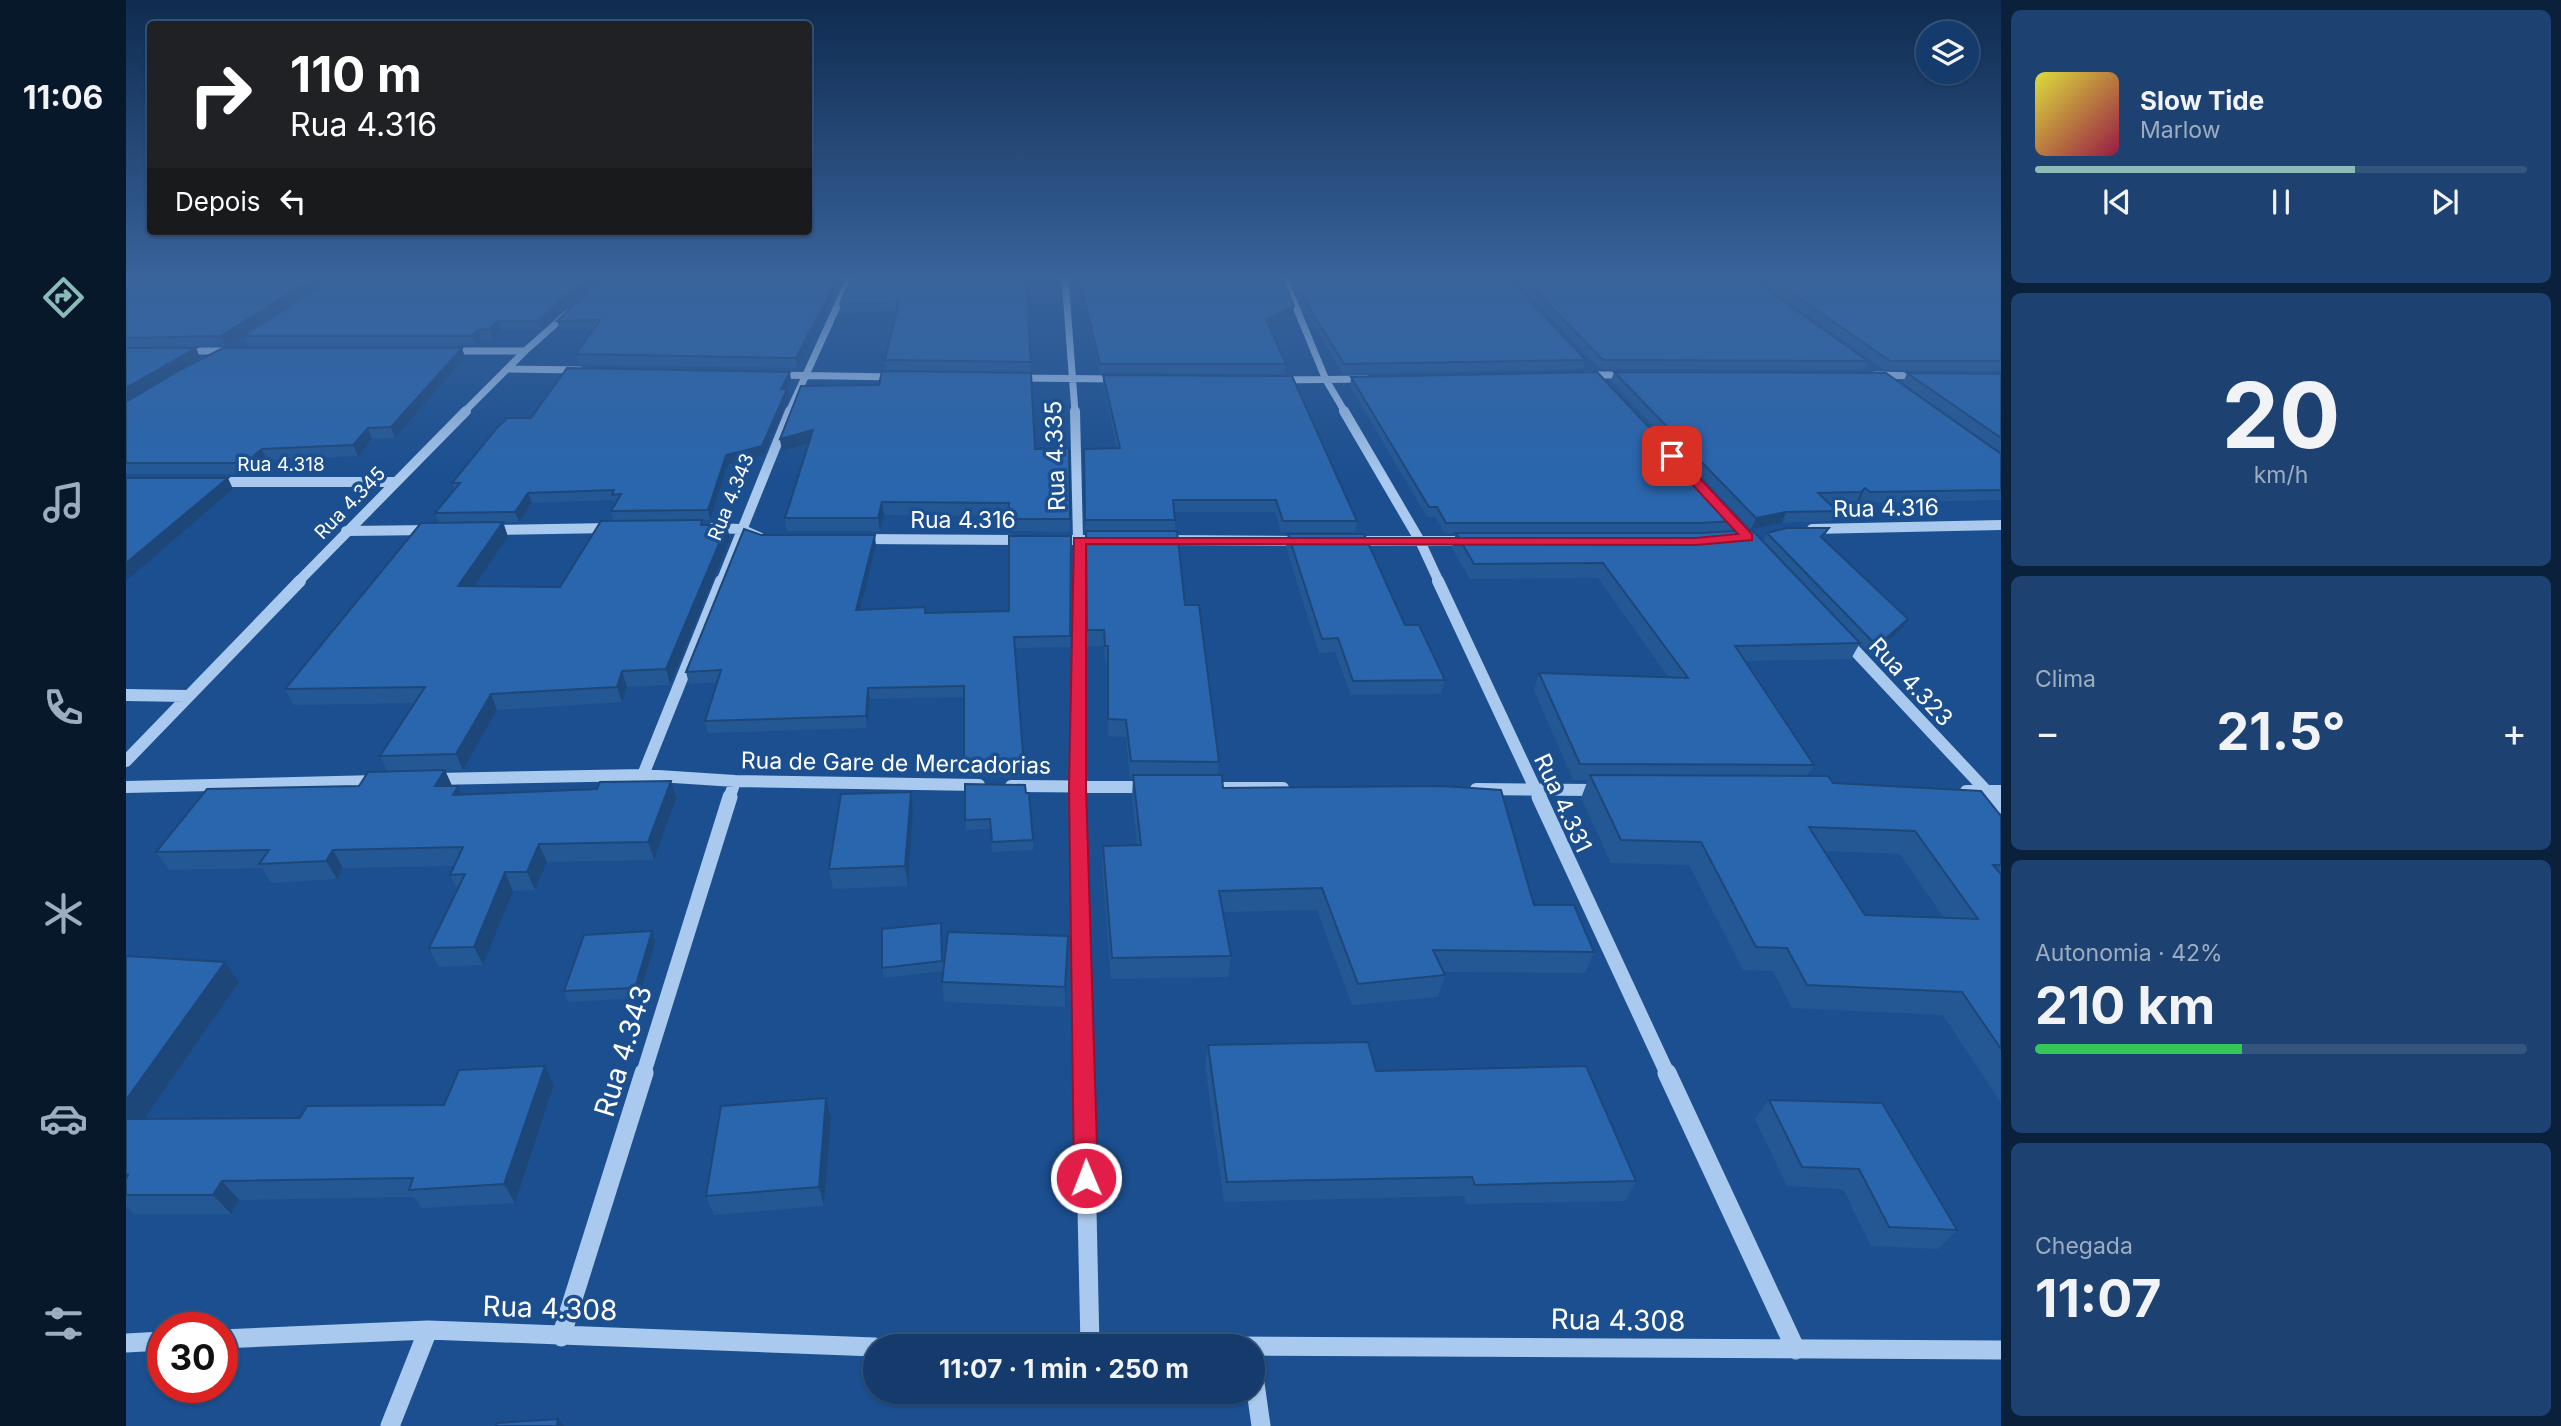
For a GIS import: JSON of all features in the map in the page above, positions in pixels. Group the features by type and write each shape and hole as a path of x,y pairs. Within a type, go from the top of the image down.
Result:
{"street":[{"name":"Rua 4.345","path":"126,761 346,531 532,345"},
{"name":"Rua 4.343","path":"643,775 741,529 819,345"},
{"name":"Rua 4.335","path":"1071,345 1079,540 1077,787 1090,1334"},
{"name":"Rua 4.331","path":"1311,345 1326,380 1420,541 1796,1350"},
{"path":"177,351 239,349"},
{"path":"204,363 228,351"},
{"path":"444,351 525,351"},
{"path":"1587,365 1606,385"},
{"path":"509,369 589,371"},
{"path":"1869,371 1882,375 1935,376"},
{"path":"764,375 899,377"},
{"path":"1569,375 1637,375"},
{"path":"1882,375 1892,383"},
{"path":"1006,378 1127,379"},
{"path":"1273,380 1380,379"},
{"name":"Rua 4.318","path":"207,482 395,482"},
{"name":"Rua 4.316","path":"1796,530 2001,524"},
{"path":"704,527 741,529 763,538 776,538"},
{"path":"484,530 621,528"},
{"path":"346,531 442,530"},
{"name":"Rua 4.316","path":"845,539 1120,540"},
{"path":"1147,540 1311,541"},
{"path":"1338,541 1475,541"},
{"name":"Rua 4.323","path":"1834,629 1994,791 2001,806"},
{"path":"126,695 187,696"},
{"name":"Rua de Gare de Mercadorias","path":"419,780 643,775 735,781 1160,787"},
{"path":"126,786 391,780"},
{"name":"Rua 4.343","path":"561,1337 735,781"},
{"path":"1188,788 1298,788"},
{"path":"1465,789 1616,790"},
{"path":"1946,791 1994,791"},
{"path":"390,1426 428,1330"},
{"name":"Rua 4.308","path":"238,1338 428,1330 863,1347"},
{"path":"126,1343 147,1342"},
{"name":"Rua 4.308","path":"1265,1345 2001,1350"},
{"path":"1258,1404 1261,1426"}],"building":[{"path":"583,345 803,345 796,358 576,354"},
{"path":"889,345 1030,345 1031,362 885,360"},
{"path":"1095,345 1277,345 1286,364 1100,364"},
{"path":"1332,345 1571,345 1586,360 1344,364"},
{"path":"1588,345 1845,345 1868,361 1603,360"},
{"path":"1866,345 2001,345 2001,361 1890,361"},
{"path":"126,348 196,348 126,388"},
{"path":"223,348 462,348 391,427 368,428 353,445 262,449 245,463 126,463 126,402"},
{"path":"567,368 790,372 781,389 787,389 762,446 726,455 708,510 611,511 621,494 612,495 614,490 528,493 515,512 435,513 460,483 452,483 496,429 507,418 531,418"},
{"path":"882,371 1031,373 1035,449 1069,448 1070,519 1009,519 1009,503 882,502 878,518 785,518 813,430 780,439 801,386 879,385"},
{"path":"1597,372 1737,521 1446,523 1437,507 1429,507 1351,377"},
{"path":"1614,372 1886,373 2001,454 2001,490 1870,492 1865,488 1861,492 1818,493 1837,511 1786,512 1756,518"},
{"path":"1907,373 2001,374 2001,438"},
{"path":"1103,375 1292,376 1357,521 1283,521 1276,500 1173,500 1175,520 1085,520 1084,449 1120,448"},
{"path":"126,478 228,478 126,563"},
{"path":"702,520 701,525 727,525 666,669 622,671 617,687 491,694 456,754 380,756 425,687 285,689 421,523 503,522 458,586 560,587 601,521"},
{"path":"1787,528 1829,528 1821,537 1908,619 1877,646 1767,533"},
{"path":"744,529 761,535 875,535 856,610 925,607 925,613 1009,611 1009,536 1071,536 1070,636 1014,637 1024,766 964,765 964,686 868,688 866,716 705,721 721,670 686,672"},
{"path":"1752,530 1860,643 1735,646 1814,765 1580,764 1539,673 1688,678 1603,563 1474,564 1456,533 1702,533"},
{"path":"1086,531 1177,531 1185,605 1199,605 1219,762 1131,761 1126,720 1108,719 1108,646 1105,646 1104,630 1087,630"},
{"path":"1288,534 1364,534 1405,625 1419,625 1445,680 1353,681 1338,638 1322,639"},
{"path":"445,770 435,786 458,786 453,795 597,789 600,782 671,781 648,842 539,844 527,872 505,872 474,947 429,948 465,874 450,875 463,847 333,850 326,861 259,864 269,850 156,852 207,789 359,786 368,772"},
{"path":"1133,775 1222,775 1223,788 1442,786 1501,790 1534,905 1574,905 1594,952 1433,950 1445,975 1358,984 1322,888 1219,891 1231,956 1112,958 1103,846 1141,845"},
{"path":"1590,775 1828,776 1833,783 1981,791 2001,816 2001,865 1993,865 2001,874 2001,1049 1962,992 1807,985 1787,948 1756,947 1701,842 1621,840","holes":["1809,827 1915,831 1978,919 1865,915"]},
{"path":"965,784 1025,785 1026,793 1029,793 1033,840 992,842 990,819 965,820"},
{"path":"911,792 905,866 829,869 841,794"},
{"path":"941,923 942,961 882,968 882,929"},
{"path":"652,931 635,988 564,991 584,935"},
{"path":"948,932 1068,936 1065,987 942,982"},
{"path":"126,956 225,962 126,1100"},
{"path":"1368,1042 1376,1071 1586,1066 1636,1181 1475,1185 1472,1177 1227,1182 1208,1045"},
{"path":"545,1066 504,1184 409,1190 413,1178 222,1181 213,1195 126,1195 126,1119 300,1118 307,1106 444,1105 459,1070"},
{"path":"826,1098 819,1187 706,1196 721,1106"},
{"path":"1769,1100 1882,1103 1957,1230 1889,1227 1859,1169 1802,1167"},
{"path":"558,1419 557,1426 496,1426 497,1423"}],"route":[{"path":"1086,1178 1077,787 1079,540 1696,541 1748,537 1672,456"}]}
